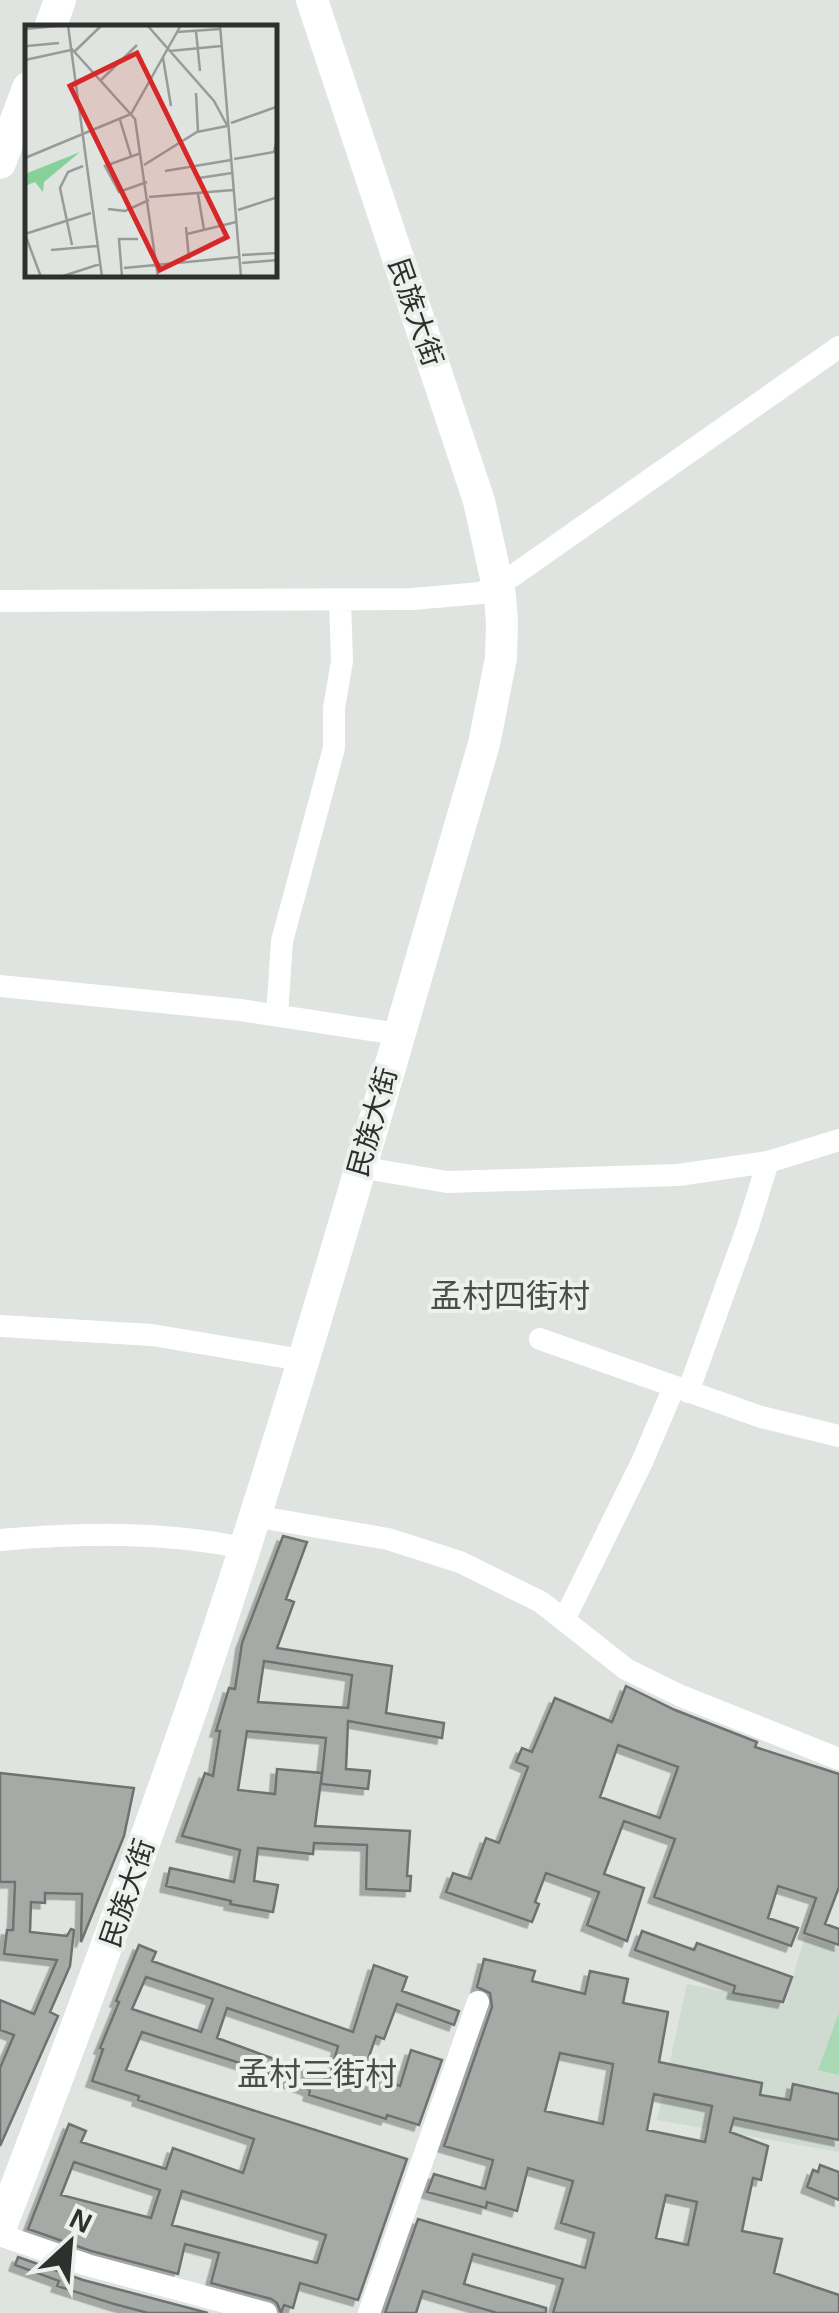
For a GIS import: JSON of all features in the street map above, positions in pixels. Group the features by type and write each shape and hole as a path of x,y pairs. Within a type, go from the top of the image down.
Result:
{"main road":[{"path":"51,25 60,0"},
{"name":"民族大街","path":"0,2232 113,1935 244,1548 491,714 501,658 498,584 479,501 312,0"},
{"path":"0,162 25,96"}],"street":[{"path":"0,601 412,599 481,593 839,347"},
{"path":"277,1016 282,941 334,748 334,708 342,661 340,600"},
{"path":"0,986 277,1016 398,1034"},
{"path":"359,1166 446,1182 678,1175 768,1162 839,1140"},
{"path":"564,1620 681,1389 748,1226 768,1162"},
{"path":"0,1326 152,1335 302,1360"},
{"path":"540,1340 760,1416 839,1436"},
{"path":"254,1516 388,1539 426,1550 541,1602 626,1669 681,1696 839,1759"},
{"path":"0,1540 110,1533 206,1540 244,1548"},
{"path":"369,2313 478,2002"},
{"path":"0,2232 87,2265 266,2313"}],"shaded area":[{"path":"805,1936 839,1947 839,2152 657,2120 687,1984 785,2004"}],"green space":[{"path":"839,2013 839,2075 818,2070"}],"building":[{"path":"283,1536 307,1542 286,1599 294,1602 277,1648 392,1666 386,1713 444,1723 442,1738 348,1721 346,1769 370,1771 368,1789 321,1784 326,1738 247,1731 238,1790 275,1794 277,1769 322,1773 315,1826 410,1831 410,1891 366,1889 367,1845 314,1843 313,1854 258,1848 254,1881 278,1885 273,1912 166,1886 170,1868 234,1882 240,1850 182,1836 205,1773 213,1776 220,1731 216,1731 229,1688 235,1689 242,1643","holes":["264,1661 352,1675 348,1708 258,1702"]},
{"path":"626,1686 757,1742 755,1747 839,1774 839,1887 825,1924 839,1929 839,1945 804,1933 816,1898 778,1886 768,1918 798,1928 791,1946 654,1897 675,1839 624,1821 604,1874 644,1888 627,1941 587,1925 599,1892 546,1873 532,1922 446,1892 453,1873 471,1879 486,1838 499,1843 528,1767 516,1762 522,1748 532,1752 555,1698 612,1722","holes":["618,1745 678,1767 660,1818 600,1797"]},
{"path":"0,1773 134,1788 124,1836 81,1942 82,1894 45,1893 45,1903 31,1902 30,1932 67,1936 74,1930 70,1966 50,2012 58,2016 0,2146 0,2068 14,2035 0,2030 0,2000 34,2014 57,1960 4,1954 7,1930 13,1930 15,1882 0,1882"},
{"path":"642,1931 694,1950 697,1943 792,1977 783,2002 733,1993 735,1986 635,1950"},
{"path":"139,1945 156,1952 152,1961 353,2032 374,1965 407,1977 402,1991 459,2011 454,2025 397,2004 384,2039 376,2036 363,2074 400,2086 411,2050 442,2060 419,2125 309,2095 310,2090 246,2065 142,2032 126,2070 407,2159 358,2300 300,2283 293,2308 284,2305 281,2313 271,2299 211,2283 219,2253 185,2244 178,2274 28,2229 69,2124 86,2131 81,2142 166,2169 173,2148 243,2173 254,2139 92,2081 103,2049 100,2048 119,2002 116,2001","holes":["146,1977 213,1999 201,2032 132,2009","227,2008 338,2046 329,2079 217,2038","74,2162 160,2190 151,2218 61,2195","182,2191 326,2235 317,2263 172,2225"]},
{"path":"484,1959 535,1971 532,1981 585,1994 590,1971 628,1979 623,2003 668,2012 659,2062 762,2083 760,2095 790,2100 793,2084 839,2094 839,2140 734,2118 730,2132 768,2146 761,2180 753,2178 742,2231 782,2239 774,2273 839,2295 839,2313 553,2313 563,2279 473,2254 464,2284 546,2308 546,2313 497,2313 423,2291 416,2313 385,2313 418,2219 585,2268 594,2233 561,2223 573,2181 528,2168 517,2211 487,2202 486,2208 427,2192 434,2174 485,2189 493,2160 444,2146 492,2007 490,1993 477,1987","holes":["560,2053 613,2064 603,2124 545,2111","654,2094 712,2106 705,2142 647,2130","666,2195 697,2202 688,2245 656,2238"]},
{"path":"820,2165 839,2172 839,2200 807,2187 813,2170 818,2172"},
{"path":"18,2257 83,2280 208,2313 148,2313 114,2304 57,2286 59,2281 15,2265"}],"district":[{"name":"孟村四街村","path":"510,1296"},
{"name":"孟村三街村","path":"317,2074"}]}
